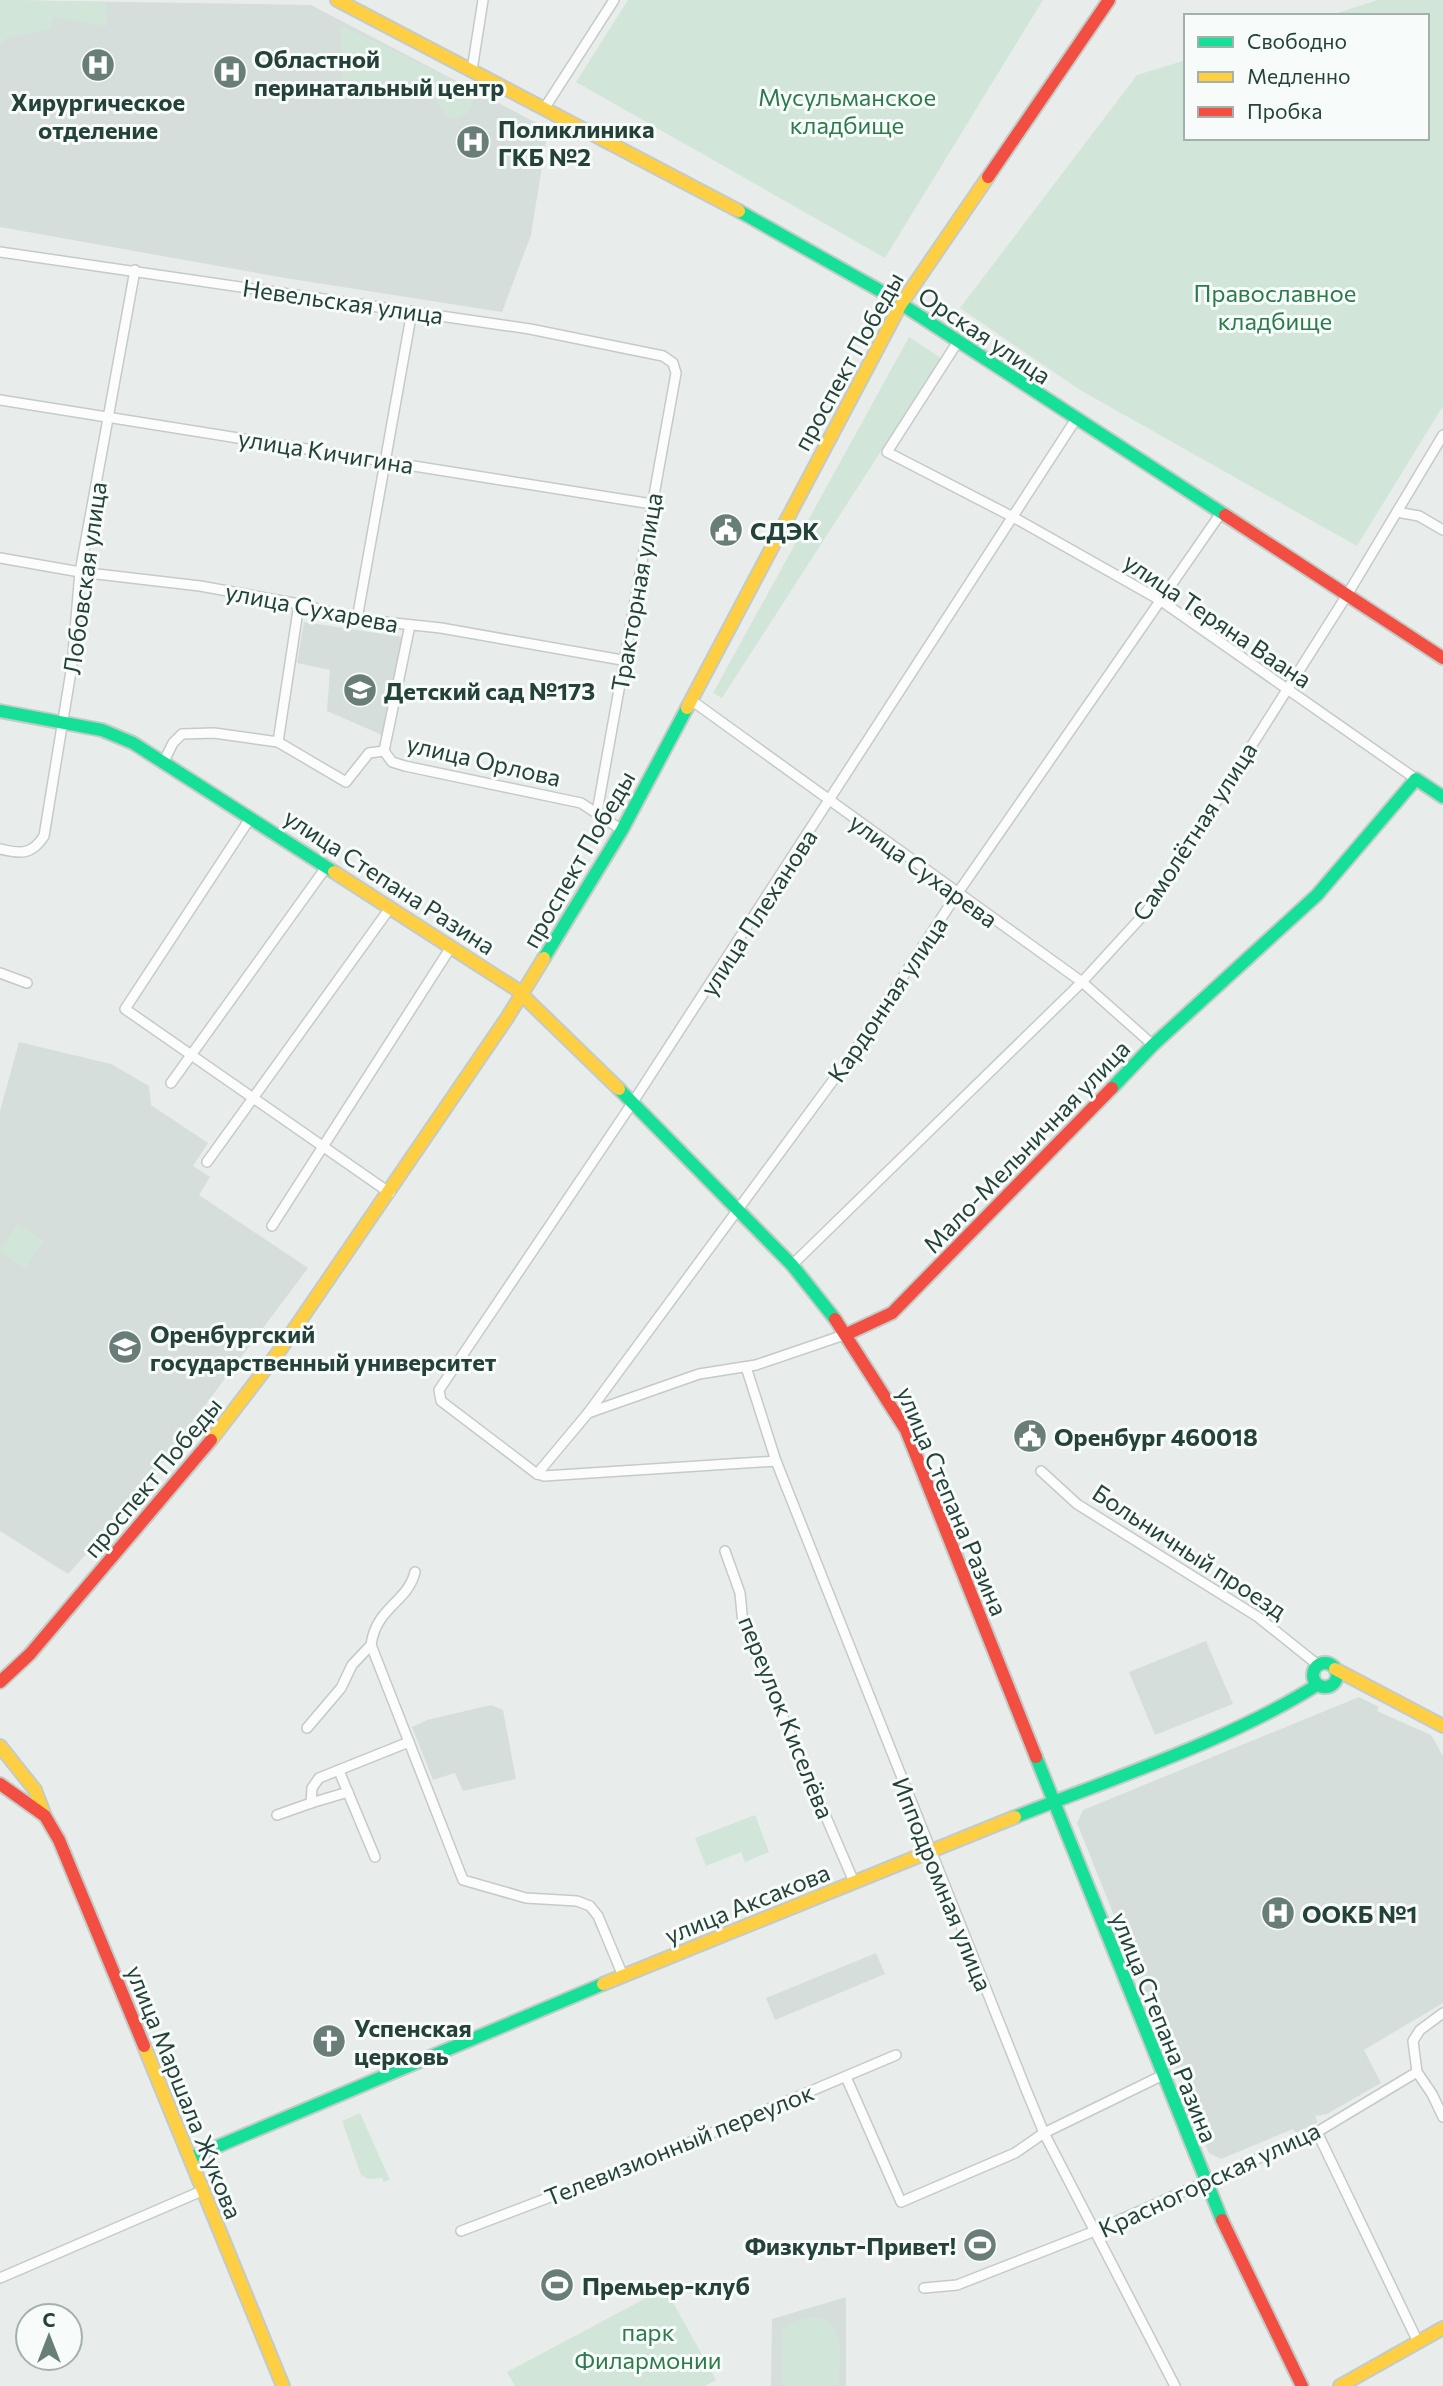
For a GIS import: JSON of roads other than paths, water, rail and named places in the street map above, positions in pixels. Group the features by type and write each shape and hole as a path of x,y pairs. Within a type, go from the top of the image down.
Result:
{"main road":[{"name":"Орская улица","path":"337,0 715,198 901,304 1443,658"},
{"name":"проспект Победы","path":"0,1682 15,1669 208,1445 280,1350 390,1193 522,994 622,830 901,304 1109,0"},
{"path":"0,711 64,722"},
{"name":"улица Степана Разина","path":"64,722 110,733 164,761 522,994 633,1102 792,1265 847,1334 880,1383 906,1430 1204,2181 1302,2386"},
{"name":"улица Теряна Ваана","path":"1416,779 1443,797"},
{"name":"Мало-Мельничная улица","path":"847,1334 892,1313 1153,1045 1308,905 1416,779"},
{"path":"1368,1685 1324,1685 1313,1675 1318,1665 1325,1663 1368,1685 1443,1726"},
{"path":"0,1673 15,1669"},
{"path":"1324,1685 1336,1680 1335,1669"},
{"name":"улица Аксакова","path":"190,2158 622,1976 1198,1743 1324,1685"},
{"name":"улица Маршала Жукова","path":"0,1746 35,1790 45,1816 59,1840 283,2386"},
{"name":"улица Маршала Жукова","path":"0,1784 45,1816"},
{"path":"1346,2384 1443,2328"}],"street":[{"path":"472,70 483,0"},
{"path":"544,109 614,0"},
{"name":"Невельская улица","path":"0,252 530,329 663,356 673,363 676,373"},
{"name":"Лобовская улица","path":"0,849 25,853 36,849 44,836 64,722 80,572 111,417 135,270"},
{"path":"357,619 412,311"},
{"name":"улица Теряна Ваана","path":"957,343 887,452 1013,517 1160,600 1285,690 1416,779"},
{"name":"Тракторная улица","path":"597,812 622,660 676,373"},
{"name":"улица Кичигина","path":"0,400 652,504"},
{"name":"улица Плеханова","path":"537,1474 440,1401 439,1390 633,1102 1076,419"},
{"name":"Самолётная улица","path":"792,1265 1082,982 1147,911 1285,690 1348,596 1443,435"},
{"path":"1397,512 1419,516 1443,530"},
{"name":"Кардонная улица","path":"537,1474 588,1413 851,1056 957,894 1221,513"},
{"name":"улица Сухарева","path":"0,558 80,572 200,586 299,604 357,619 410,625 622,660"},
{"path":"278,742 299,604"},
{"path":"384,751 410,625"},
{"name":"улица Сухарева","path":"691,700 1082,982 1153,1045"},
{"name":"улица Орлова","path":"164,761 173,743 182,734 214,733 278,742 346,782 369,753 384,751 392,762 405,766 581,803 622,830"},
{"path":"251,817 125,1009 390,1193"},
{"path":"171,1083 327,866"},
{"path":"207,1162 390,908"},
{"path":"272,1226 451,947"},
{"path":"0,973 27,983"},
{"name":"Мало-Мельничная улица","path":"588,1413 699,1374 746,1367 847,1334"},
{"name":"Ипподромная улица","path":"746,1367 776,1461 1044,2133 1175,2386"},
{"path":"537,1474 552,1476 776,1461"},
{"name":"Больничный проезд","path":"1041,1471 1077,1504 1258,1617 1318,1665"},
{"name":"переулок Киселёва","path":"725,1551 740,1593 743,1624 854,1882"},
{"path":"307,1728 341,1688 352,1665 371,1645 377,1620 407,1589 415,1572"},
{"path":"371,1645 463,1881 526,1898 577,1901 590,1906 598,1916 622,1976"},
{"path":"311,1803 312,1788 319,1779 409,1742"},
{"path":"339,1771 375,1857"},
{"path":"277,1815 348,1791"},
{"path":"1443,2013 1420,2030 1413,2040 1417,2072 1432,2094 1443,2118"},
{"name":"Телевизионный переулок","path":"461,2231 655,2157 896,2055"},
{"name":"Красногорская улица","path":"924,2288 957,2285 1095,2231 1317,2132 1417,2072"},
{"path":"846,2077 901,2202 1015,2153 1044,2133 1161,2076"},
{"path":"1317,2132 1418,2342"},
{"path":"0,2278 204,2190"}],"place":[{"name":"Хирургическое отделение","path":"98,65"},
{"name":"Областной перинатальный центр","path":"230,72"},
{"name":"Поликлиника ГКБ №2","path":"473,142"},
{"name":"СДЭК","path":"726,530"},
{"name":"Детский сад №173","path":"360,690"},
{"name":"Оренбургский государственный университет","path":"125,1347"},
{"name":"Оренбург 460018","path":"1030,1436"},
{"name":"ООКБ №1","path":"1278,1913"},
{"name":"Успенская церковь","path":"329,2041"},
{"name":"Физкульт-Привет!","path":"980,2245"},
{"name":"Премьер-клуб","path":"557,2285"}],"park label":[{"name":"Мусульманское кладбище","path":"847,110"},
{"name":"Православное кладбище","path":"1275,306"},
{"name":"парк Филармонии","path":"648,2345"}]}
